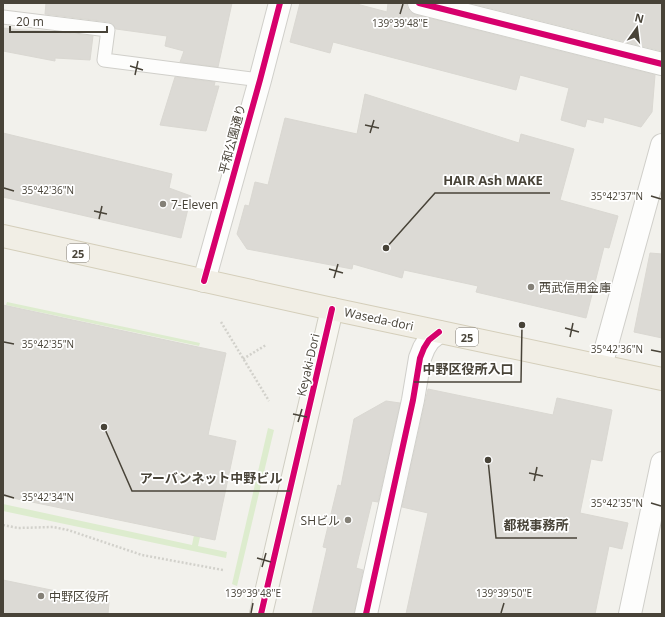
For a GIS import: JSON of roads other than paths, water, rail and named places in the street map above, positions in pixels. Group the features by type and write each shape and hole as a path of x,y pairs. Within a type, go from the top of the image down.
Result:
{"main road":[{"name":"Waseda-dori","path":"3,236 332,309 662,379"}],"street":[{"name":"平和公園通り","path":"204,281 280,3"},
{"path":"419,3 662,64"},
{"path":"601,366 662,145"},
{"name":"Keyaki-Dori","path":"261,614 332,309"},
{"path":"366,614 411,408 420,358 429,340 439,332"},
{"path":"630,614 662,463"}],"lane":[{"path":"3,17 108,30 104,60 260,80"}],"place":[{"name":"7-Eleven","path":"163,204"},
{"name":"HAIR Ash MAKE","path":"386,248"},
{"name":"西武信用金庫","path":"531,287"},
{"name":"中野区役所入口","path":"522,325"},
{"name":"アーバンネット中野ビル","path":"104,427"},
{"name":"都税事務所","path":"488,460"},
{"name":"SHビル","path":"348,520"},
{"name":"中野区役所","path":"41,596"}]}
